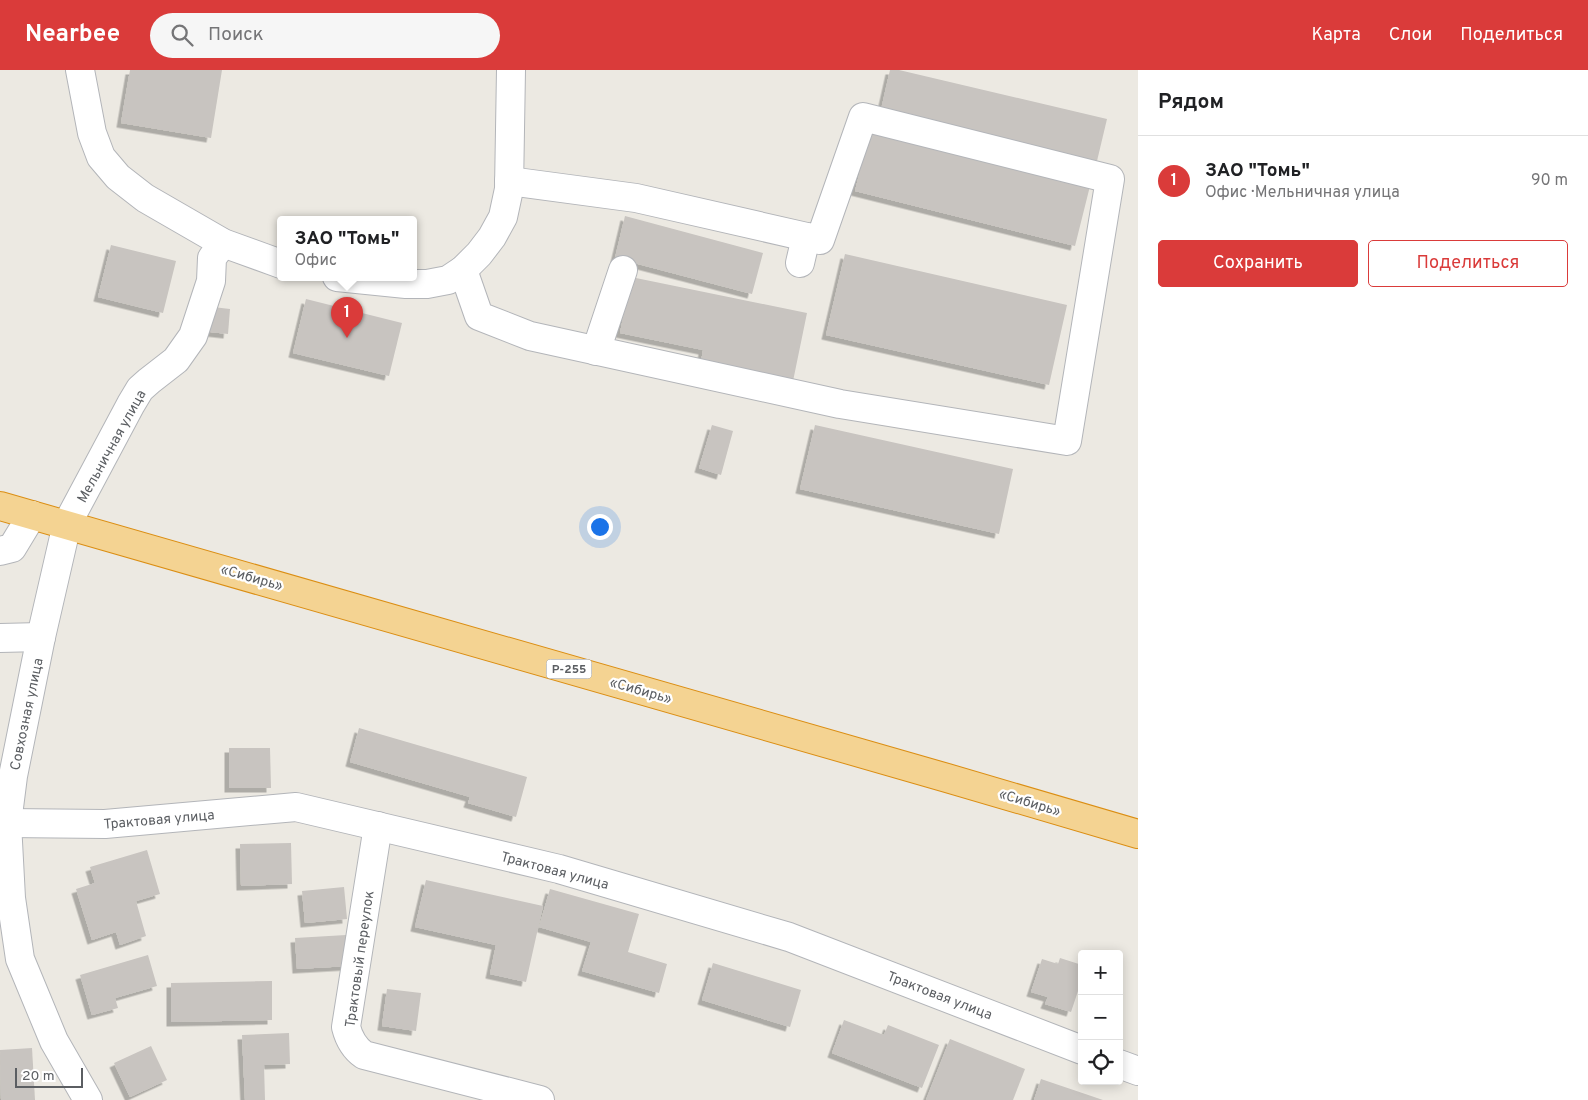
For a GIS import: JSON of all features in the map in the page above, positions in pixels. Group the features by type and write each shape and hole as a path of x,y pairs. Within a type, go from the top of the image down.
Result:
{"highway":[{"name":"«Сибирь»","path":"0,506 1138,834"}],"street":[{"path":"80,70 92,133 101,157 118,177 144,198 223,243 277,263"},
{"path":"377,281 427,284 448,280 463,270 492,237 504,217 509,181 511,70"},
{"path":"463,270 479,316 530,336 840,404 1067,441 1110,179 863,118 820,240 636,198 509,181"},
{"path":"800,263 806,237"},
{"name":"Мельничная улица","path":"67,524 140,389 176,360 193,336 211,281 212,258 223,243"},
{"path":"596,350 623,270"},
{"path":"0,551 12,548 32,515"},
{"name":"Совхозная улица","path":"67,524 41,637 13,776 7,823 11,898 20,958 54,1041 88,1100"},
{"path":"0,638 41,637"},
{"name":"Трактовая улица","path":"7,823 105,824 296,807 559,870 789,936 1078,1048"},
{"name":"Трактовый переулок","path":"378,826 346,1027 352,1043 364,1055 540,1100"},
{"path":"1123,1065 1138,1071"}],"building":[{"path":"130,70 222,70 211,138 121,123"},
{"path":"890,70 899,70 1107,119 1097,161 881,110"},
{"path":"871,127 1091,182 1075,246 855,191"},
{"path":"625,216 763,253 752,294 615,258"},
{"path":"111,245 176,261 163,313 98,297"},
{"path":"845,254 1067,305 1049,385 826,335"},
{"path":"631,277 807,313 792,386 700,367 703,350 620,333"},
{"path":"306,299 402,323 389,376 293,353"},
{"path":"213,307 230,309 228,334 210,332"},
{"path":"712,425 733,431 721,475 699,468"},
{"path":"815,425 1013,469 999,534 800,489"},
{"path":"359,728 527,777 516,817 468,803 470,797 350,762"},
{"path":"229,748 270,748 271,788 229,788"},
{"path":"291,843 292,884 241,886 240,844"},
{"path":"147,850 160,894 136,901 146,936 120,945 116,932 92,940 76,889 95,883 90,867"},
{"path":"426,880 543,906 526,982 490,974 496,945 415,927"},
{"path":"344,887 347,919 305,923 302,891"},
{"path":"550,889 639,914 628,952 667,964 659,993 582,971 591,942 539,927"},
{"path":"346,935 349,966 297,969 295,938"},
{"path":"148,955 157,986 115,998 118,1008 92,1015 80,975"},
{"path":"1060,958 1078,964 1078,991 1071,1012 1045,1004 1048,997 1031,992 1042,959 1058,964"},
{"path":"713,963 801,990 790,1027 702,1000"},
{"path":"272,981 272,1020 171,1022 171,983"},
{"path":"387,989 421,993 416,1031 382,1026"},
{"path":"844,1020 884,1035 888,1025 939,1045 922,1088 832,1053"},
{"path":"289,1033 290,1064 264,1065 265,1100 245,1100 242,1035"},
{"path":"950,1039 1025,1069 1013,1100 926,1100"},
{"path":"151,1046 167,1080 130,1097 114,1063"},
{"path":"32,1048 35,1100 1,1100 0,1050"},
{"path":"1041,1079 1103,1100 1034,1100"}],"place":[{"name":"ЗАО \"Томь\"","path":"347,338"}]}
